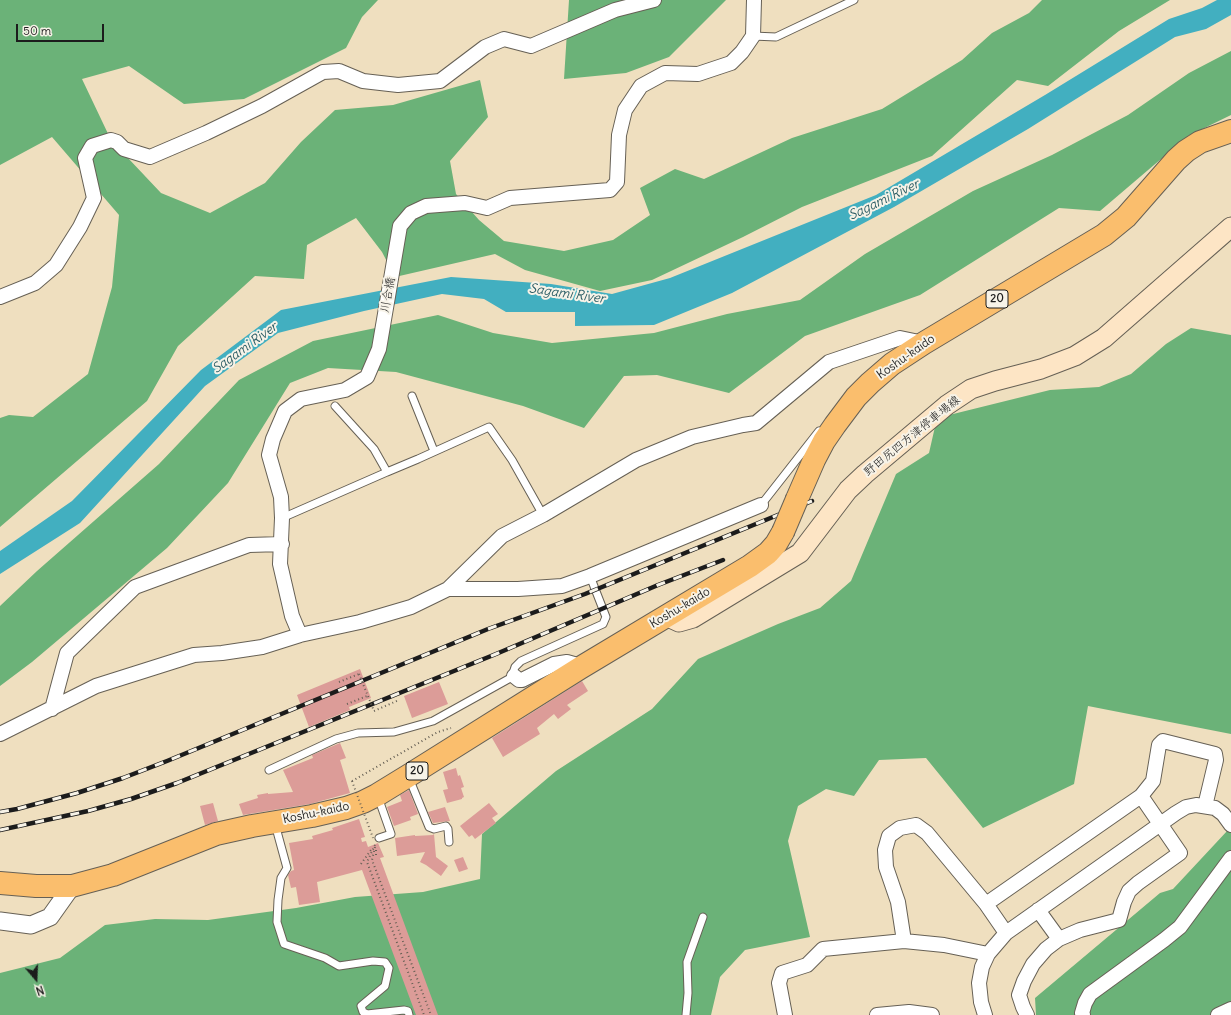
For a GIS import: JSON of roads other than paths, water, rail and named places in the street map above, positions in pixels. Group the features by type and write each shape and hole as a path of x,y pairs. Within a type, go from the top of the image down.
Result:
{"highway":[{"name":"Koshu-kaido","path":"0,883 36,886 72,886 113,875 216,834 346,808 377,795 580,668 750,566 768,553 776,544 783,532 814,460 840,413 870,383 892,364 924,343 1104,235 1126,216 1176,160 1186,151 1200,142 1231,131"}],"main road":[{"name":"野田尻四方津停車場線","path":"666,616 678,622 693,618 800,553 848,490 947,405 971,389 1041,369 1075,356 1104,338 1231,227"}],"street":[{"path":"0,297 35,283 56,265 80,227 94,198 85,158 92,146 111,140 117,142 124,149 150,157 206,133 262,106 322,72 339,71 363,81 398,85 440,81 485,47 504,39 531,46 615,10 654,0"},
{"path":"754,0 754,36"},
{"name":"川合橋","path":"300,635 292,616 280,564 282,544 281,497 269,455 273,439 285,411 301,399 345,390 367,377 379,349 400,226 411,213 426,206 465,203 487,208 510,198 610,190 617,182 619,135 625,110 641,86 665,73 698,74 731,63 742,52 754,36"},
{"path":"0,734 96,686 194,655 222,653 262,647 300,635 360,622 411,607 448,589 502,536 543,515 636,460 692,437 756,423 829,362 900,338 924,343"},
{"path":"448,589 518,589 562,586 590,576 761,505"},
{"path":"52,709 67,653 135,587 249,545 282,544"},
{"path":"514,676 518,680 522,680 554,664 567,662 580,668"},
{"path":"986,904 1141,796 1153,781 1159,745 1163,741 1215,754 1216,760 1205,806"},
{"path":"1026,1015 1019,995 1024,981 1033,964 1046,949 1059,939 1080,930 1119,920 1129,891 1180,853 1141,796"},
{"path":"985,1015 981,1002 979,983 982,967 988,954 1006,932 1186,807 1196,805 1215,808 1223,814 1231,825"},
{"path":"904,941 898,902 886,867 885,850 888,836 900,828 916,825 927,833 986,904 1006,932"},
{"path":"1083,1015 1082,1013 1085,1003 1090,994 1180,928 1231,858"},
{"path":"0,922 31,925 50,917 72,886"},
{"path":"1038,910 1059,939"},
{"path":"785,1015 779,983 782,973 807,965 823,949 904,941 944,945 988,954"},
{"path":"1218,1015 1231,1009"},
{"path":"878,1015 909,1012 932,1015"}],"lane":[{"path":"754,36 776,37 854,0"},
{"path":"412,396 434,451"},
{"path":"335,406 374,449 387,472"},
{"path":"282,518 489,427 512,460 543,515"},
{"path":"761,505 822,427"},
{"path":"269,770 336,739 358,733 394,732 433,721 514,676 513,673 515,667 522,661 603,624 606,617 590,576"},
{"path":"408,776 429,827 434,829 446,826 448,829 449,842"},
{"path":"376,840 391,834 377,795"},
{"path":"275,822 287,868 282,878 278,900 277,922 284,944 324,958 340,966 373,961 385,962 389,968 386,986 361,1006 363,1012 367,1014 404,1010 408,1011 409,1015"},
{"path":"686,1015 688,993 687,962 703,917"}],"water":[{"name":"Sagami River","path":"1217,0 1231,0 1231,15 1206,29 1175,37 1028,129 894,207 732,293 654,325 575,326 575,312 506,312 484,299 442,294 364,311 278,333 205,386 80,523 0,574 0,551 72,501 201,370 281,310 451,277 551,284 612,294 670,278 876,195 1045,95 1169,19 1202,8"}],"railway":[{"path":"0,812 77,793 123,778 488,629 585,594 812,501"},
{"path":"0,830 88,811 131,799 177,783 496,654 658,585 723,560"}]}
